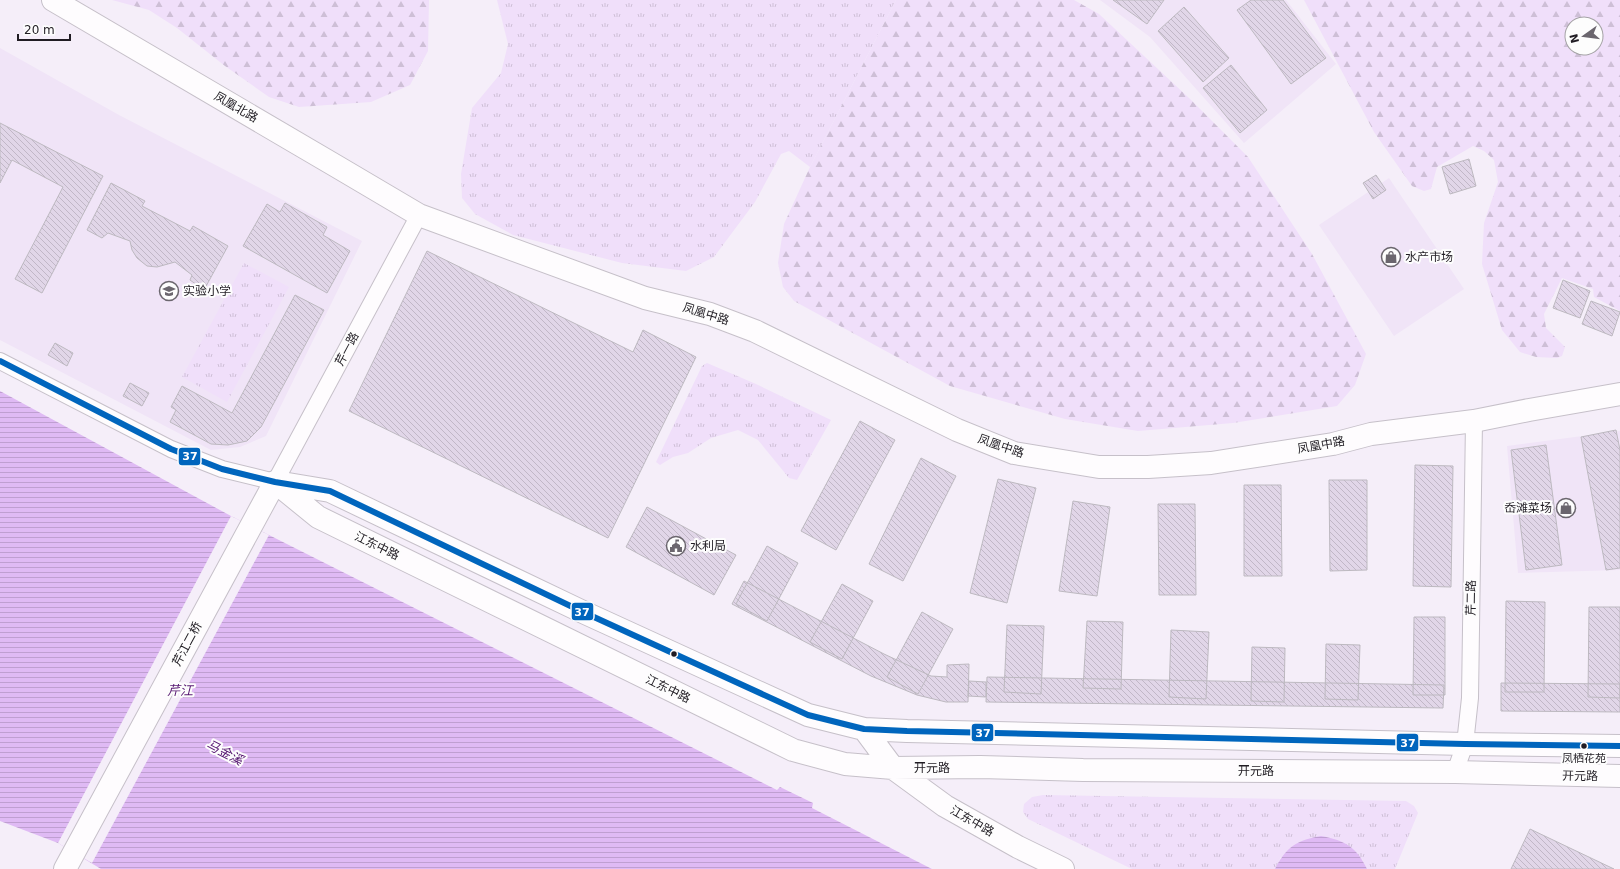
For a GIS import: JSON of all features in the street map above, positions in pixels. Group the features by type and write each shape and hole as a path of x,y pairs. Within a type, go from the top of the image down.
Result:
{"main road":[{"name":"凤凰北路","path":"53,0 419,216"},
{"name":"凤凰中路","path":"419,216 645,298 710,314 755,331 918,412 1026,445 1074,454 1122,457 1155,457 1215,452 1334,433 1372,434 1474,421"},
{"path":"1474,421 1620,394"},
{"path":"275,482 330,491 583,612 808,715 864,729 1465,744 1620,746"},
{"name":"江东中路","path":"275,482 318,517 793,750 845,764 893,768 945,806 1018,848 1063,869"},
{"name":"芹江二桥","path":"65,869 275,482"},
{"path":"864,729 893,768"},
{"name":"开元路","path":"893,768 980,767 1083,770 1455,772 1620,776"}],"street":[{"name":"芹一路","path":"275,482 419,216"},
{"path":"0,361 170,449 222,470 275,482"},
{"name":"芹二路","path":"1455,772 1465,744 1470,698 1474,421"}],"shaded area":[{"path":"1100,0 1286,0 1336,64 1244,143 1150,37"},
{"name":"实验小学","path":"0,48 119,115 362,241 266,436 240,447 211,450 0,340"},
{"name":"水产市场","path":"1389,178 1464,289 1394,336 1319,225"},
{"name":"岙滩菜场","path":"1620,431 1620,570 1518,573 1507,446"}],"green space":[{"path":"112,0 429,0 428,51 410,85 371,102 299,107 269,97 225,66 177,28 149,10"},
{"path":"497,0 896,0 810,167 789,151 781,154 755,202 714,257 686,271 622,263 513,235 475,214 462,198 461,174 472,108 501,73 508,44"},
{"path":"896,0 1074,0 1099,14 1189,98 1248,157 1312,254 1366,354 1355,385 1337,406 1233,423 1138,431 1065,419 950,386 794,301 783,287 778,263 784,224 810,167"},
{"path":"1304,0 1620,0 1620,311 1594,297 1593,289 1562,278 1544,314 1546,328 1565,347 1562,356 1557,358 1536,357 1520,352 1502,330 1482,264 1484,223 1498,182 1494,160 1484,151 1473,146 1437,167 1431,189 1424,191 1412,186 1374,132"},
{"path":"244,263 289,287 227,402 182,377"},
{"path":"707,363 756,384 831,420 797,480 789,478 758,440 738,430 711,438 688,453 673,457 660,465 656,462 702,366"},
{"path":"1043,795 1406,801 1414,806 1418,813 1395,869 1367,869 1362,859 1281,857 1275,869 1132,869 1028,819 1023,812 1024,804 1032,797"}],"water":[{"name":"芹江","path":"0,391 231,516 777,790 780,787 813,803 812,808 932,869 101,869 58,843 0,821"},
{"path":"1321,836 1343,842 1349,846 1359,855 1367,869 1275,869 1283,855 1293,846 1299,842"}],"pier":[{"path":"231,516 269,535 92,863 58,843"}],"building":[{"path":"1113,0 1164,0 1147,24"},
{"path":"1251,0 1283,0 1326,58 1291,84 1237,10"},
{"path":"1184,7 1229,58 1203,82 1158,31"},
{"path":"1231,65 1267,110 1240,133 1203,88"},
{"path":"0,123 103,176 42,293 15,279 63,187 12,160 0,183"},
{"path":"1469,159 1476,186 1450,194 1442,167"},
{"path":"1376,175 1386,190 1373,199 1363,183"},
{"path":"111,183 145,201 142,206 190,231 193,226 228,246 204,290 190,280 192,275 175,262 157,267 147,266 137,258 132,250 130,241 108,233 102,238 87,230"},
{"path":"285,203 327,227 323,235 350,251 327,293 243,246 267,204 280,212"},
{"path":"427,251 633,352 643,330 696,357 608,538 349,411"},
{"path":"1563,280 1590,291 1580,318 1553,308"},
{"path":"295,295 324,310 261,427 247,441 228,445 211,444 170,422 176,410 171,407 182,386 232,413"},
{"path":"1591,301 1620,312 1612,336 1582,324"},
{"path":"55,343 73,353 67,366 48,355"},
{"path":"130,383 149,393 142,406 123,396"},
{"path":"860,421 895,440 836,550 801,531"},
{"path":"1616,430 1620,450 1620,568 1606,570 1581,437"},
{"path":"1546,445 1562,565 1526,570 1511,450"},
{"path":"921,458 956,476 903,581 869,564"},
{"path":"1415,465 1453,466 1451,587 1413,586"},
{"path":"998,479 1036,488 1007,603 970,593"},
{"path":"1329,480 1367,480 1367,570 1330,571"},
{"path":"1244,485 1281,485 1282,576 1244,576"},
{"path":"1073,501 1110,507 1097,596 1059,591"},
{"path":"1158,504 1195,504 1196,595 1159,595"},
{"path":"647,507 736,555 714,595 626,547"},
{"path":"767,546 798,563 767,621 736,604"},
{"path":"744,581 884,654 931,676 947,677 947,665 969,664 968,702 946,702 917,695 871,676 732,604"},
{"path":"842,584 873,601 842,659 810,642"},
{"path":"1506,601 1545,602 1544,692 1505,692"},
{"path":"1589,607 1620,607 1620,698 1588,697"},
{"path":"922,612 953,629 918,694 887,677"},
{"path":"1414,617 1445,617 1445,695 1413,695"},
{"path":"1087,621 1123,622 1121,689 1083,688"},
{"path":"1007,625 1044,626 1041,694 1004,692"},
{"path":"1171,630 1209,632 1206,699 1169,697"},
{"path":"1326,644 1360,645 1358,700 1325,699"},
{"path":"1252,647 1285,648 1284,702 1251,701"},
{"path":"987,677 1444,685 1443,708 986,702"},
{"path":"969,681 986,682 986,697 968,696"},
{"path":"1501,683 1620,684 1620,712 1501,711"},
{"path":"1530,829 1614,869 1511,869"}],"transit line":[{"name":"37","path":"0,361 171,449 222,469 275,482 330,491 583,612 808,715 864,729 1465,744 1620,746"}],"place":[{"name":"水产市场","path":"1391,257"},
{"name":"实验小学","path":"169,291"},
{"name":"岙滩菜场","path":"1566,508"},
{"name":"水利局","path":"676,546"},
{"name":"凤栖花苑","path":"1584,746"}],"water label":[{"name":"马金溪","path":"225,752"}]}
